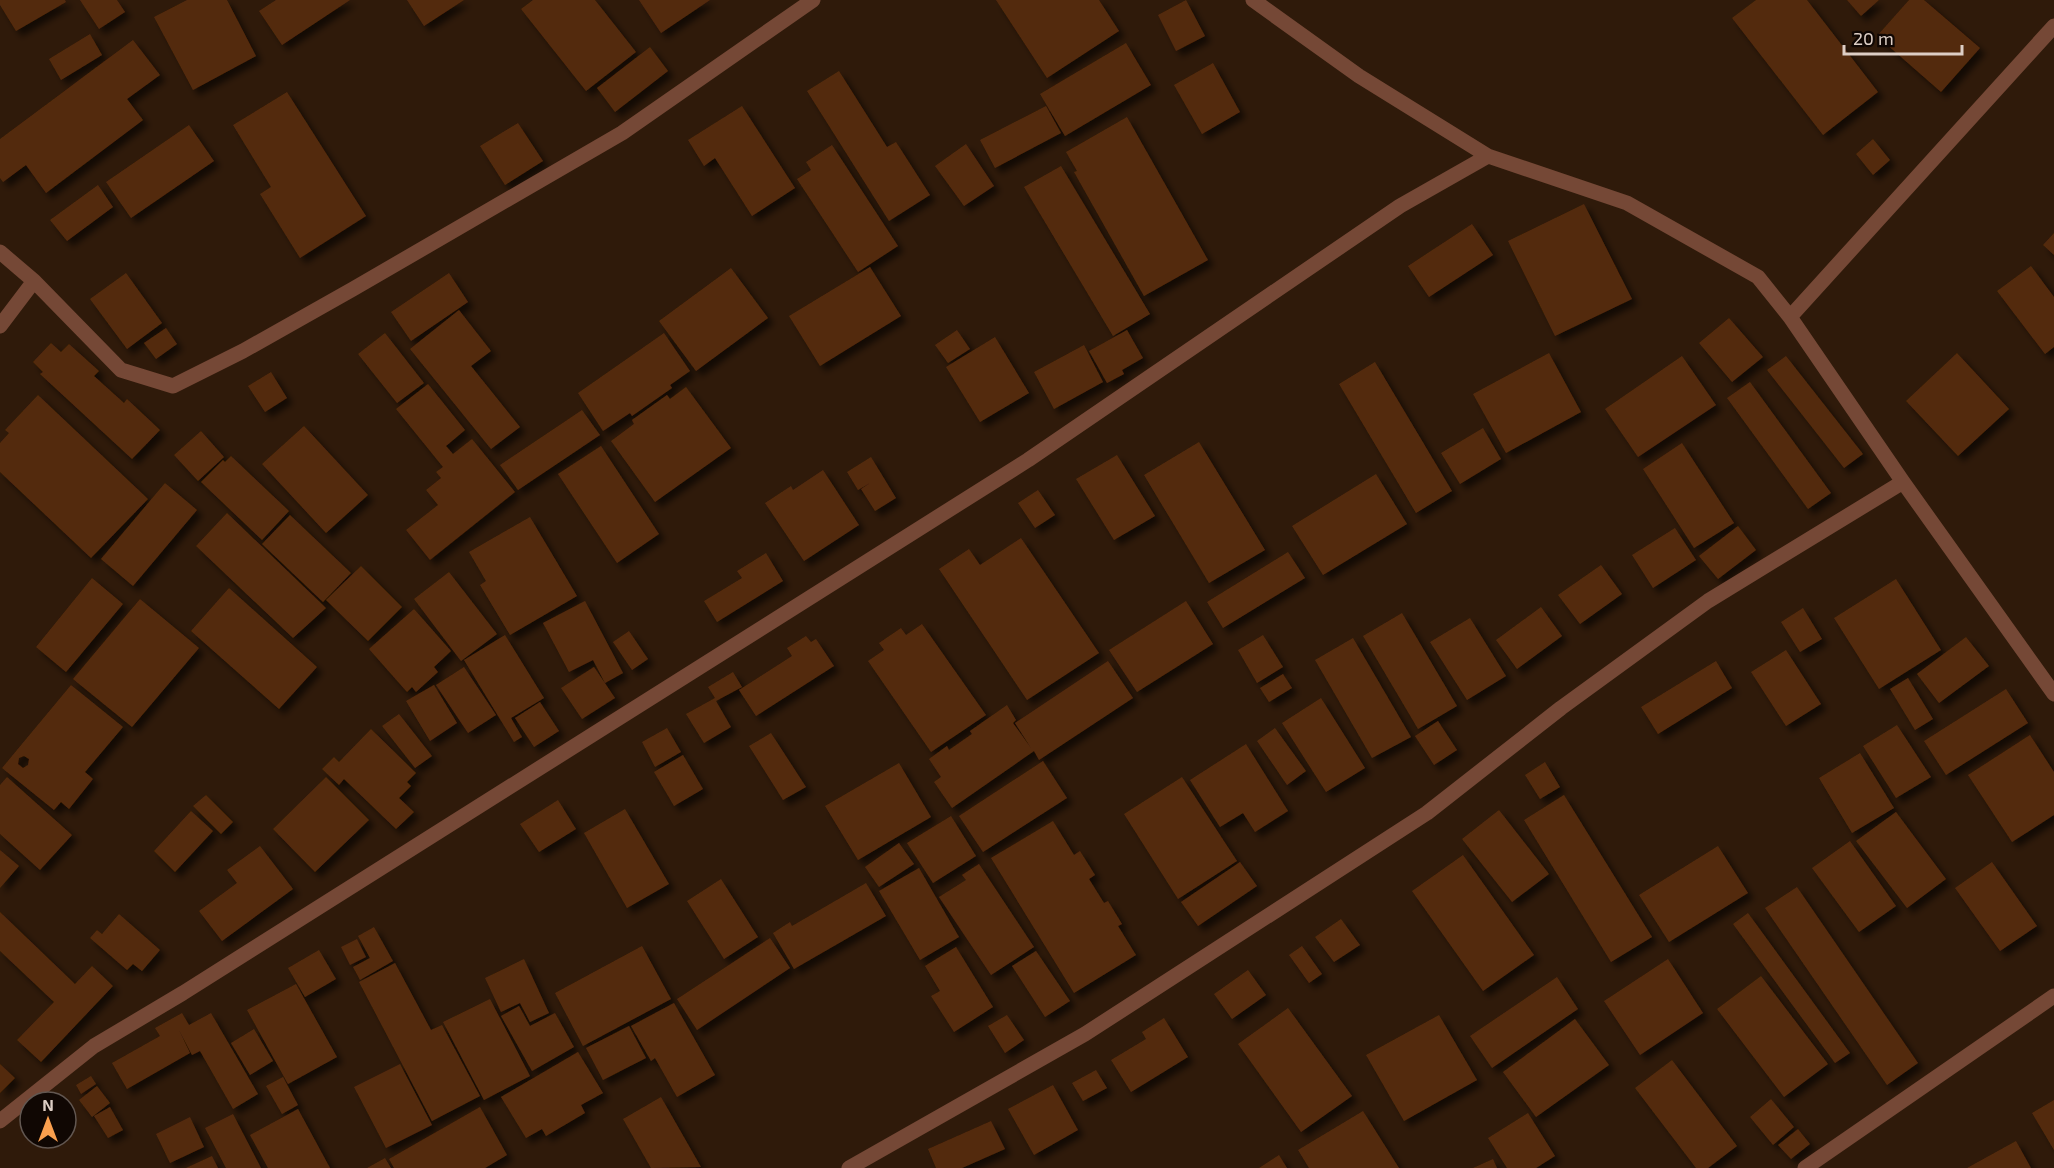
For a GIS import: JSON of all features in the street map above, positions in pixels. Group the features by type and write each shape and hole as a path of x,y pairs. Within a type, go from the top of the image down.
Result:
{"street":[{"path":"0,252 34,281 121,370 173,386 243,351 622,133 813,0"},
{"path":"1253,0 1359,76 1488,156 1627,203 1758,277 1790,317 1903,482 2054,694"},
{"path":"1790,317 2054,26"},
{"path":"0,1121 94,1046 213,974 1018,466 1400,206 1488,156"},
{"path":"0,326 34,281"},
{"path":"849,1168 1085,1034 1427,813 1561,708 1708,601 1903,482"},
{"path":"1806,1168 2054,996"}],"building":[{"path":"0,0 65,0 66,2 16,31 0,5"},
{"path":"80,0 117,0 125,12 99,29"},
{"path":"187,0 227,0 256,56 193,90 154,17"},
{"path":"276,0 350,0 282,45 259,11"},
{"path":"407,0 464,0 424,26"},
{"path":"533,0 595,0 636,52 586,91 521,9"},
{"path":"639,0 710,0 661,33"},
{"path":"996,0 1099,0 1119,31 1047,78"},
{"path":"1186,0 1205,36 1176,51 1158,15"},
{"path":"1756,0 1807,0 1878,92 1823,135 1732,18"},
{"path":"1847,0 1879,0 1861,16"},
{"path":"1909,0 1924,0 1980,48 1941,92 1877,36"},
{"path":"90,34 102,55 61,80 49,59"},
{"path":"133,40 160,75 127,99 143,120 46,193 26,165 3,182 0,178 0,139"},
{"path":"1126,43 1151,85 1065,136 1040,94"},
{"path":"650,47 668,71 615,112 597,88"},
{"path":"1213,63 1240,112 1202,134 1174,85"},
{"path":"839,71 887,147 896,142 930,195 889,221 807,91"},
{"path":"287,92 366,216 300,258 260,194 271,187 233,125"},
{"path":"742,106 795,188 752,216 715,158 704,166 688,140"},
{"path":"1046,106 1061,133 995,168 980,140"},
{"path":"1127,117 1208,260 1144,296 1074,172 1077,171 1066,152"},
{"path":"518,123 543,161 505,185 480,146"},
{"path":"189,125 214,161 131,218 106,182"},
{"path":"1873,139 1890,160 1873,175 1856,154"},
{"path":"966,144 994,186 964,206 935,166"},
{"path":"832,145 898,246 858,272 797,179 811,170 806,162"},
{"path":"1061,166 1150,314 1113,336 1024,187"},
{"path":"98,185 113,207 67,241 50,220"},
{"path":"1584,204 1632,299 1555,336 1508,241"},
{"path":"1472,224 1493,255 1429,297 1408,266"},
{"path":"2054,233 2054,255 2043,245"},
{"path":"2031,266 2054,297 2054,347 2045,354 1997,291"},
{"path":"870,267 901,316 820,366 789,316"},
{"path":"731,268 768,318 696,371 659,321"},
{"path":"126,273 162,323 127,349 90,299"},
{"path":"449,273 468,302 411,341 391,312"},
{"path":"459,310 491,351 471,366 520,427 491,449 410,349"},
{"path":"1729,318 1763,357 1732,382 1699,343"},
{"path":"166,328 177,344 156,359 144,343"},
{"path":"957,330 970,349 948,363 935,345"},
{"path":"1127,330 1143,358 1122,370 1124,374 1107,383 1089,351"},
{"path":"385,333 424,383 397,403 358,354"},
{"path":"664,333 690,371 670,385 672,388 632,416 630,413 603,431 578,393"},
{"path":"995,337 1029,393 980,422 946,367"},
{"path":"51,343 61,352 69,344 99,371 94,376 124,403 127,399 160,430 132,459 40,374 43,372 33,362"},
{"path":"1084,345 1103,382 1054,409 1034,372"},
{"path":"1549,353 1581,412 1506,453 1473,394"},
{"path":"1957,353 2009,409 1958,456 1906,401"},
{"path":"1682,356 1716,405 1638,457 1605,409"},
{"path":"1786,356 1863,454 1844,468 1767,370"},
{"path":"1375,362 1452,491 1416,513 1339,384"},
{"path":"271,372 287,398 265,412 248,386"},
{"path":"1750,382 1831,493 1808,509 1727,398"},
{"path":"428,384 465,430 446,446 453,454 472,439 515,492 430,560 406,530 438,505 426,490 441,478 436,472 443,467 396,409"},
{"path":"686,387 731,448 655,502 611,441 634,424 632,420 667,395 670,399"},
{"path":"38,395 148,499 91,558 0,472 0,443 9,433 5,430"},
{"path":"582,410 600,435 518,490 500,465"},
{"path":"304,426 368,495 326,533 262,464"},
{"path":"1483,428 1501,459 1460,484 1441,453"},
{"path":"201,431 224,457 198,481 174,455"},
{"path":"1199,442 1265,550 1209,583 1144,475"},
{"path":"1682,443 1734,523 1694,548 1643,469"},
{"path":"601,446 659,534 617,563 558,474"},
{"path":"1117,455 1155,516 1114,540 1076,479"},
{"path":"231,456 289,511 262,540 201,482 223,460 225,462"},
{"path":"871,457 896,498 875,511 861,489 870,483 858,490 847,472"},
{"path":"823,470 859,525 804,561 765,503 791,486 793,490"},
{"path":"1376,474 1407,524 1323,575 1292,526"},
{"path":"165,483 197,510 133,586 101,559"},
{"path":"1038,490 1055,515 1035,528 1018,503"},
{"path":"227,513 326,608 293,638 196,546"},
{"path":"290,515 351,573 323,602 262,544"},
{"path":"530,517 577,596 510,635 480,585 486,581 469,552"},
{"path":"1738,526 1756,550 1718,579 1699,556"},
{"path":"1675,528 1696,560 1653,588 1632,555"},
{"path":"1021,538 1099,653 1027,700 939,569 969,549 980,565"},
{"path":"1288,552 1305,578 1223,628 1207,602"},
{"path":"766,553 783,581 717,622 704,601 742,578 737,571"},
{"path":"1601,565 1622,594 1580,624 1558,595"},
{"path":"361,566 402,607 368,641 326,600"},
{"path":"449,572 497,634 461,661 414,599"},
{"path":"92,578 123,604 66,672 36,647"},
{"path":"1896,579 1941,650 1879,689 1834,618"},
{"path":"229,588 317,667 279,709 191,631"},
{"path":"140,599 199,648 132,727 73,679"},
{"path":"585,601 623,673 605,683 593,660 569,672 543,623"},
{"path":"1186,601 1213,644 1137,692 1109,650"},
{"path":"1541,607 1562,636 1517,669 1496,640"},
{"path":"1803,608 1822,639 1800,652 1781,622"},
{"path":"414,609 451,651 434,667 438,672 416,692 412,687 407,692 369,649"},
{"path":"1402,613 1457,706 1418,729 1363,636"},
{"path":"1470,618 1506,676 1467,700 1430,642"},
{"path":"922,624 986,715 931,752 868,661 884,650 879,643 901,628 906,635"},
{"path":"629,631 648,659 632,670 613,642"},
{"path":"505,635 544,698 511,718 522,737 514,742 464,660"},
{"path":"1263,635 1283,667 1257,683 1238,650"},
{"path":"806,636 811,642 816,639 834,666 756,716 739,690 792,656 787,648"},
{"path":"1966,637 1989,666 1939,703 1917,674"},
{"path":"1353,638 1411,737 1372,758 1315,660"},
{"path":"1786,650 1821,704 1786,726 1751,672"},
{"path":"1108,661 1133,698 1039,760 1034,751 952,808 934,782 941,777 929,759 947,746 949,750 972,734 970,731 1007,705 1016,720 1013,723 1031,748 1015,723"},
{"path":"1716,661 1732,688 1658,734 1641,707"},
{"path":"464,667 496,715 468,733 436,685"},
{"path":"594,667 615,698 582,719 561,688"},
{"path":"733,672 742,687 716,701 731,727 704,743 686,714 715,698 708,687"},
{"path":"1283,674 1292,688 1269,702 1260,688"},
{"path":"1908,678 1933,719 1915,730 1890,689"},
{"path":"71,685 123,727 85,772 93,779 69,809 61,802 54,810 2,768","holes":["24,756 29,759 28,765 23,768 18,764 19,758"]},
{"path":"434,685 457,723 430,741 406,701"},
{"path":"2006,689 2028,723 1946,775 1924,741"},
{"path":"1321,698 1365,768 1326,792 1282,723"},
{"path":"540,702 559,731 534,747 515,718"},
{"path":"399,714 432,756 415,768 382,726"},
{"path":"1438,721 1457,750 1434,765 1415,736"},
{"path":"1897,725 1931,777 1896,798 1863,746"},
{"path":"667,728 681,752 655,767 642,742"},
{"path":"1275,728 1306,771 1287,785 1257,741"},
{"path":"371,729 416,773 407,782 411,786 399,798 414,812 396,829 344,779 339,785 322,769 334,757 339,762"},
{"path":"771,733 806,787 783,800 749,746"},
{"path":"2030,735 2054,772 2054,815 2012,842 1968,775"},
{"path":"1246,744 1288,811 1255,832 1243,813 1220,827 1190,780"},
{"path":"1860,753 1894,808 1852,833 1819,778"},
{"path":"683,755 703,789 674,806 654,772"},
{"path":"1043,761 1067,798 983,852 959,816"},
{"path":"1545,762 1560,787 1540,799 1525,775"},
{"path":"899,763 931,817 858,860 825,806"},
{"path":"7,777 72,835 40,870 0,834 0,785"},
{"path":"326,777 369,820 315,872 273,829"},
{"path":"1182,777 1237,861 1178,899 1124,814"},
{"path":"206,795 233,822 221,834 193,806"},
{"path":"1564,795 1652,937 1611,962 1524,820"},
{"path":"558,800 576,829 539,852 520,824"},
{"path":"625,809 669,884 627,908 584,833"},
{"path":"1499,810 1549,874 1512,902 1462,839"},
{"path":"191,811 213,831 175,872 154,851"},
{"path":"1896,812 1946,879 1907,908 1856,841"},
{"path":"951,816 976,856 933,883 907,843"},
{"path":"1053,821 1074,855 1080,851 1095,875 1089,879 1104,903 1108,901 1122,924 1118,926 1136,955 1074,993 991,858"},
{"path":"1850,841 1896,906 1859,932 1812,868"},
{"path":"899,843 914,864 879,887 865,867"},
{"path":"260,846 293,889 222,941 199,911 237,883 227,870"},
{"path":"1718,846 1748,893 1669,942 1639,895"},
{"path":"0,850 19,866 0,888"},
{"path":"1463,855 1534,955 1483,991 1412,891"},
{"path":"1240,862 1257,886 1198,926 1181,902"},
{"path":"1992,862 2037,926 2000,951 1955,888"},
{"path":"979,864 1034,947 991,975 939,897 966,880 962,875"},
{"path":"919,868 959,937 920,960 879,891"},
{"path":"721,879 758,937 724,959 687,901"},
{"path":"866,883 886,916 794,969 773,933 790,922 792,926"},
{"path":"1797,887 1918,1063 1887,1085 1765,908"},
{"path":"0,912 75,984 92,966 113,986 41,1062 17,1040 54,1002 0,951"},
{"path":"1748,913 1850,1053 1835,1063 1733,924"},
{"path":"119,914 160,950 142,971 133,964 127,970 90,938 97,930 102,934"},
{"path":"1341,919 1360,945 1334,962 1315,937"},
{"path":"374,927 393,961 360,980 353,967 370,958 358,936"},
{"path":"770,938 790,968 697,1030 677,999"},
{"path":"357,939 366,957 350,965 341,947"},
{"path":"642,946 671,999 583,1046 555,993"},
{"path":"1302,946 1322,974 1309,983 1289,955"},
{"path":"956,947 993,1007 954,1032 931,996 940,991 925,966"},
{"path":"319,950 336,979 305,997 288,968"},
{"path":"1036,951 1070,1001 1045,1017 1012,966"},
{"path":"524,959 549,1013 530,1022 520,1003 501,1012 485,978"},
{"path":"1668,959 1703,1013 1640,1055 1604,1001"},
{"path":"395,963 431,1030 442,1025 480,1096 432,1121 359,982"},
{"path":"1248,970 1266,995 1232,1019 1214,994"},
{"path":"1761,976 1828,1064 1784,1097 1717,1009"},
{"path":"1557,977 1578,1009 1492,1068 1470,1036"},
{"path":"296,984 337,1057 288,1084 247,1010"},
{"path":"490,999 530,1076 484,1100 443,1022"},
{"path":"674,1003 715,1075 677,1097 655,1058 651,1061 631,1026"},
{"path":"519,1006 530,1026 555,1013 574,1047 532,1071 501,1016"},
{"path":"1288,1008 1352,1096 1301,1132 1238,1044"},
{"path":"182,1013 189,1025 211,1013 258,1094 233,1109 200,1051 192,1055 179,1030 190,1053 127,1089 112,1063 160,1036 155,1028"},
{"path":"1007,1015 1024,1040 1005,1053 988,1026"},
{"path":"1439,1015 1477,1080 1404,1121 1366,1055"},
{"path":"1164,1018 1188,1057 1131,1092 1111,1060 1146,1039 1142,1032"},
{"path":"1575,1019 1609,1065 1536,1117 1503,1072"},
{"path":"629,1026 646,1058 603,1080 586,1048"},
{"path":"254,1029 273,1061 250,1075 231,1043"},
{"path":"578,1052 603,1093 581,1105 585,1113 546,1136 542,1129 526,1138 501,1097"},
{"path":"1672,1060 1737,1146 1708,1168 1696,1168 1635,1088"},
{"path":"0,1064 15,1078 0,1093"},
{"path":"400,1064 432,1125 386,1148 354,1087"},
{"path":"1096,1070 1107,1088 1083,1101 1072,1083"},
{"path":"91,1076 96,1084 81,1094 76,1085"},
{"path":"283,1077 298,1105 282,1114 266,1086"},
{"path":"1053,1085 1078,1130 1034,1155 1008,1109"},
{"path":"97,1086 110,1103 92,1117 79,1100"},
{"path":"661,1097 701,1167 651,1168 623,1119"},
{"path":"1771,1099 1794,1127 1773,1145 1750,1117"},
{"path":"2054,1100 2054,1150 2032,1113"},
{"path":"110,1107 123,1130 108,1138 94,1116"},
{"path":"480,1107 507,1155 485,1168 394,1168 389,1159"},
{"path":"298,1109 330,1168 268,1168 250,1135"},
{"path":"1363,1111 1399,1168 1309,1168 1298,1150"},
{"path":"1528,1113 1555,1156 1536,1168 1507,1168 1488,1138"},
{"path":"233,1114 261,1168 226,1168 205,1128"},
{"path":"190,1117 204,1147 170,1163 156,1134"},
{"path":"991,1121 1005,1149 962,1168 936,1168 928,1149"},
{"path":"1798,1129 1810,1144 1791,1159 1778,1145"},
{"path":"2016,1141 2031,1168 1967,1168"},
{"path":"1279,1155 1287,1168 1259,1168"},
{"path":"212,1156 218,1168 186,1168"},
{"path":"385,1158 391,1168 367,1168"},
{"path":"1493,1159 1497,1168 1473,1168"}]}
